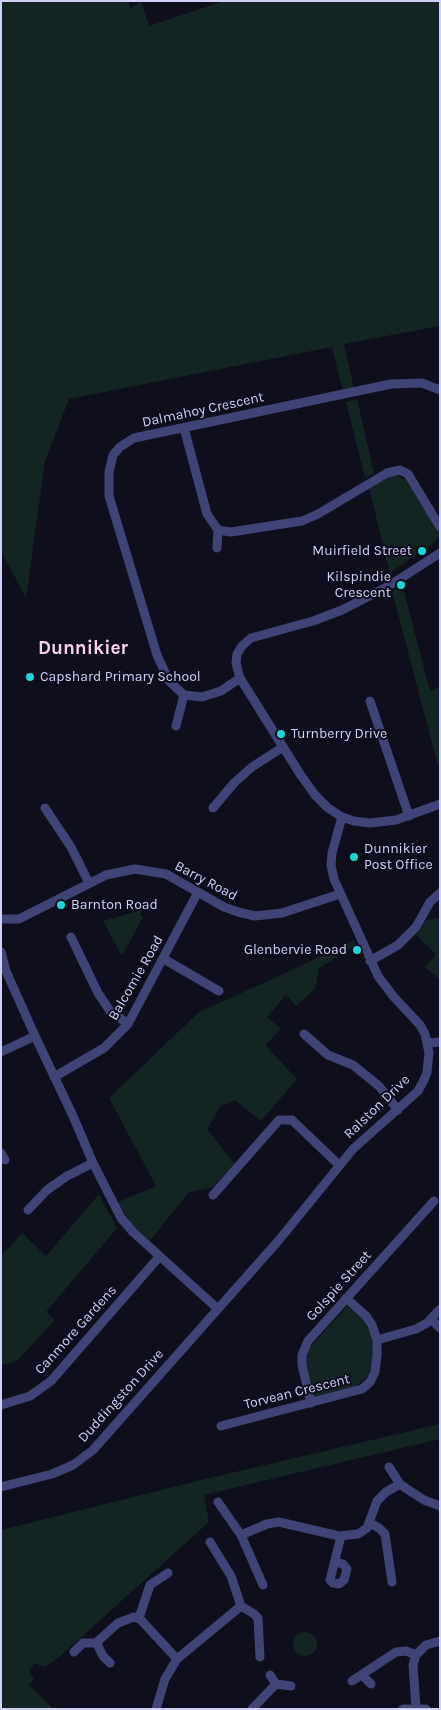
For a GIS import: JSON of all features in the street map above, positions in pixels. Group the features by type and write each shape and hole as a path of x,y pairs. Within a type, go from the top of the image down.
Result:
{"street":[{"name":"Dalmahoy Crescent","path":"184,695 169,681 158,655 109,496 109,472 113,455 120,447 134,438 391,384 422,383 440,390"},
{"path":"184,428 207,514 218,530 217,548"},
{"path":"218,530 231,532 302,521 318,514 387,473 400,470 408,474 440,527"},
{"path":"439,556 387,587 342,610 313,621 251,638 242,646 237,654 236,663 240,678 283,748 315,795 328,808 342,817 370,823 409,816 440,804"},
{"path":"176,726 184,695 202,697 221,691 240,678"},
{"path":"370,702 409,816"},
{"path":"213,808 234,783 252,767 283,748"},
{"path":"45,808 71,847 89,883"},
{"name":"Ralston Drive","path":"218,1309 279,1240 353,1149 418,1091 424,1080 428,1062 425,1034 420,1024 385,985 370,960 340,894 331,865 335,839 342,817"},
{"name":"Barry Road","path":"1,919 19,919 106,875 135,869 166,874 224,907 255,916 282,913 340,894"},
{"name":"Balcomie Road","path":"54,1077 104,1048 128,1024 198,892"},
{"path":"370,960 398,945 416,927 430,902 440,893"},
{"path":"71,937 98,993 110,1011 128,1024"},
{"path":"1,952 6,971 35,1036 93,1163 121,1218 133,1232 218,1309"},
{"path":"164,958 219,991"},
{"path":"304,1034 328,1055 352,1065 379,1086 398,1110"},
{"path":"1,1052 35,1036"},
{"path":"427,1043 440,1042"},
{"path":"213,1195 279,1120 292,1120 339,1165"},
{"path":"28,1210 47,1190 67,1176 93,1163"},
{"name":"Golspie Street","path":"311,1403 302,1365 302,1355 308,1340 434,1201"},
{"name":"Canmore Gardens","path":"1,1404 30,1396 51,1381 160,1257"},
{"name":"Torvean Crescent","path":"221,1426 362,1389 370,1382 375,1372 377,1340 372,1325 366,1316 346,1298"},
{"name":"Duddingston Drive","path":"1,1487 52,1474 73,1465 93,1450 218,1309"},
{"path":"377,1340 416,1329 427,1323 440,1309"},
{"path":"431,1319 440,1328"},
{"path":"389,1467 400,1484 424,1500 440,1506"},
{"path":"241,1535 267,1524 279,1522 341,1536 358,1534 367,1528 370,1523 377,1501 386,1492 400,1484"},
{"path":"218,1502 241,1535 263,1585"},
{"path":"370,1523 385,1534 392,1582"},
{"path":"335,1562 341,1536"},
{"path":"210,1542 231,1576 241,1606 258,1618 260,1657"},
{"path":"139,1618 150,1585 168,1572"},
{"path":"156,1709 164,1679 178,1659 241,1606"},
{"path":"98,1643 118,1623 130,1618 139,1618 178,1659"},
{"path":"416,1708 413,1665 416,1655 426,1645 440,1641"},
{"path":"74,1652 83,1643 98,1643"},
{"path":"98,1643 103,1656 110,1664"},
{"path":"352,1681 396,1652 406,1651 416,1655"},
{"path":"270,1675 276,1684 291,1686"},
{"path":"362,1675 370,1684"},
{"path":"252,1709 276,1684"},
{"path":"403,1709 426,1709"}],"green space":[{"path":"1,1 128,1 130,8 141,2 149,26 224,1 440,1 440,326 344,344 354,389 343,392 332,347 69,399 45,461 26,598 1,551"},
{"path":"357,399 374,473 365,478 346,402"},
{"path":"390,475 406,480 440,534 436,541 390,573 369,488"},
{"path":"402,584 430,691 440,686 440,765 438,766 392,591"},
{"path":"142,910 140,915 143,917 122,956 103,921"},
{"path":"437,918 440,921 440,980 425,967 436,954 416,935 427,920"},
{"path":"354,940 356,945 319,968 315,989 296,1006 286,995 267,1017 281,1029 265,1045 297,1079 261,1121 235,1100 220,1107 207,1129 235,1164 211,1188 189,1192 149,1242 131,1224 118,1202 156,1186 109,1098 199,1012"},
{"path":"99,1194 117,1228 46,1312 55,1320 17,1361 1,1365 1,1254 22,1233 46,1256"},
{"path":"347,1306 360,1316 371,1331 374,1363 366,1378 354,1387 315,1398 306,1362 308,1350"},
{"path":"440,1424 440,1439 204,1495 209,1522 57,1659 45,1667 35,1663 29,1671 34,1680 29,1685 54,1709 1,1709 1,1530 201,1480"},
{"path":"305,1632 310,1633 316,1639 316,1649 310,1655 305,1656 300,1655 294,1649 293,1644 294,1639 300,1633"}],"place":[{"name":"Muirfield Street","path":"422,551"},
{"name":"Kilspindie Crescent","path":"401,585"},
{"name":"Capshard Primary School","path":"30,677"},
{"name":"Turnberry Drive","path":"281,734"},
{"name":"Dunnikier Post Office","path":"354,857"},
{"name":"Barnton Road","path":"61,905"},
{"name":"Glenbervie Road","path":"357,950"}],"district":[{"name":"Dunnikier","path":"83,649"}]}
